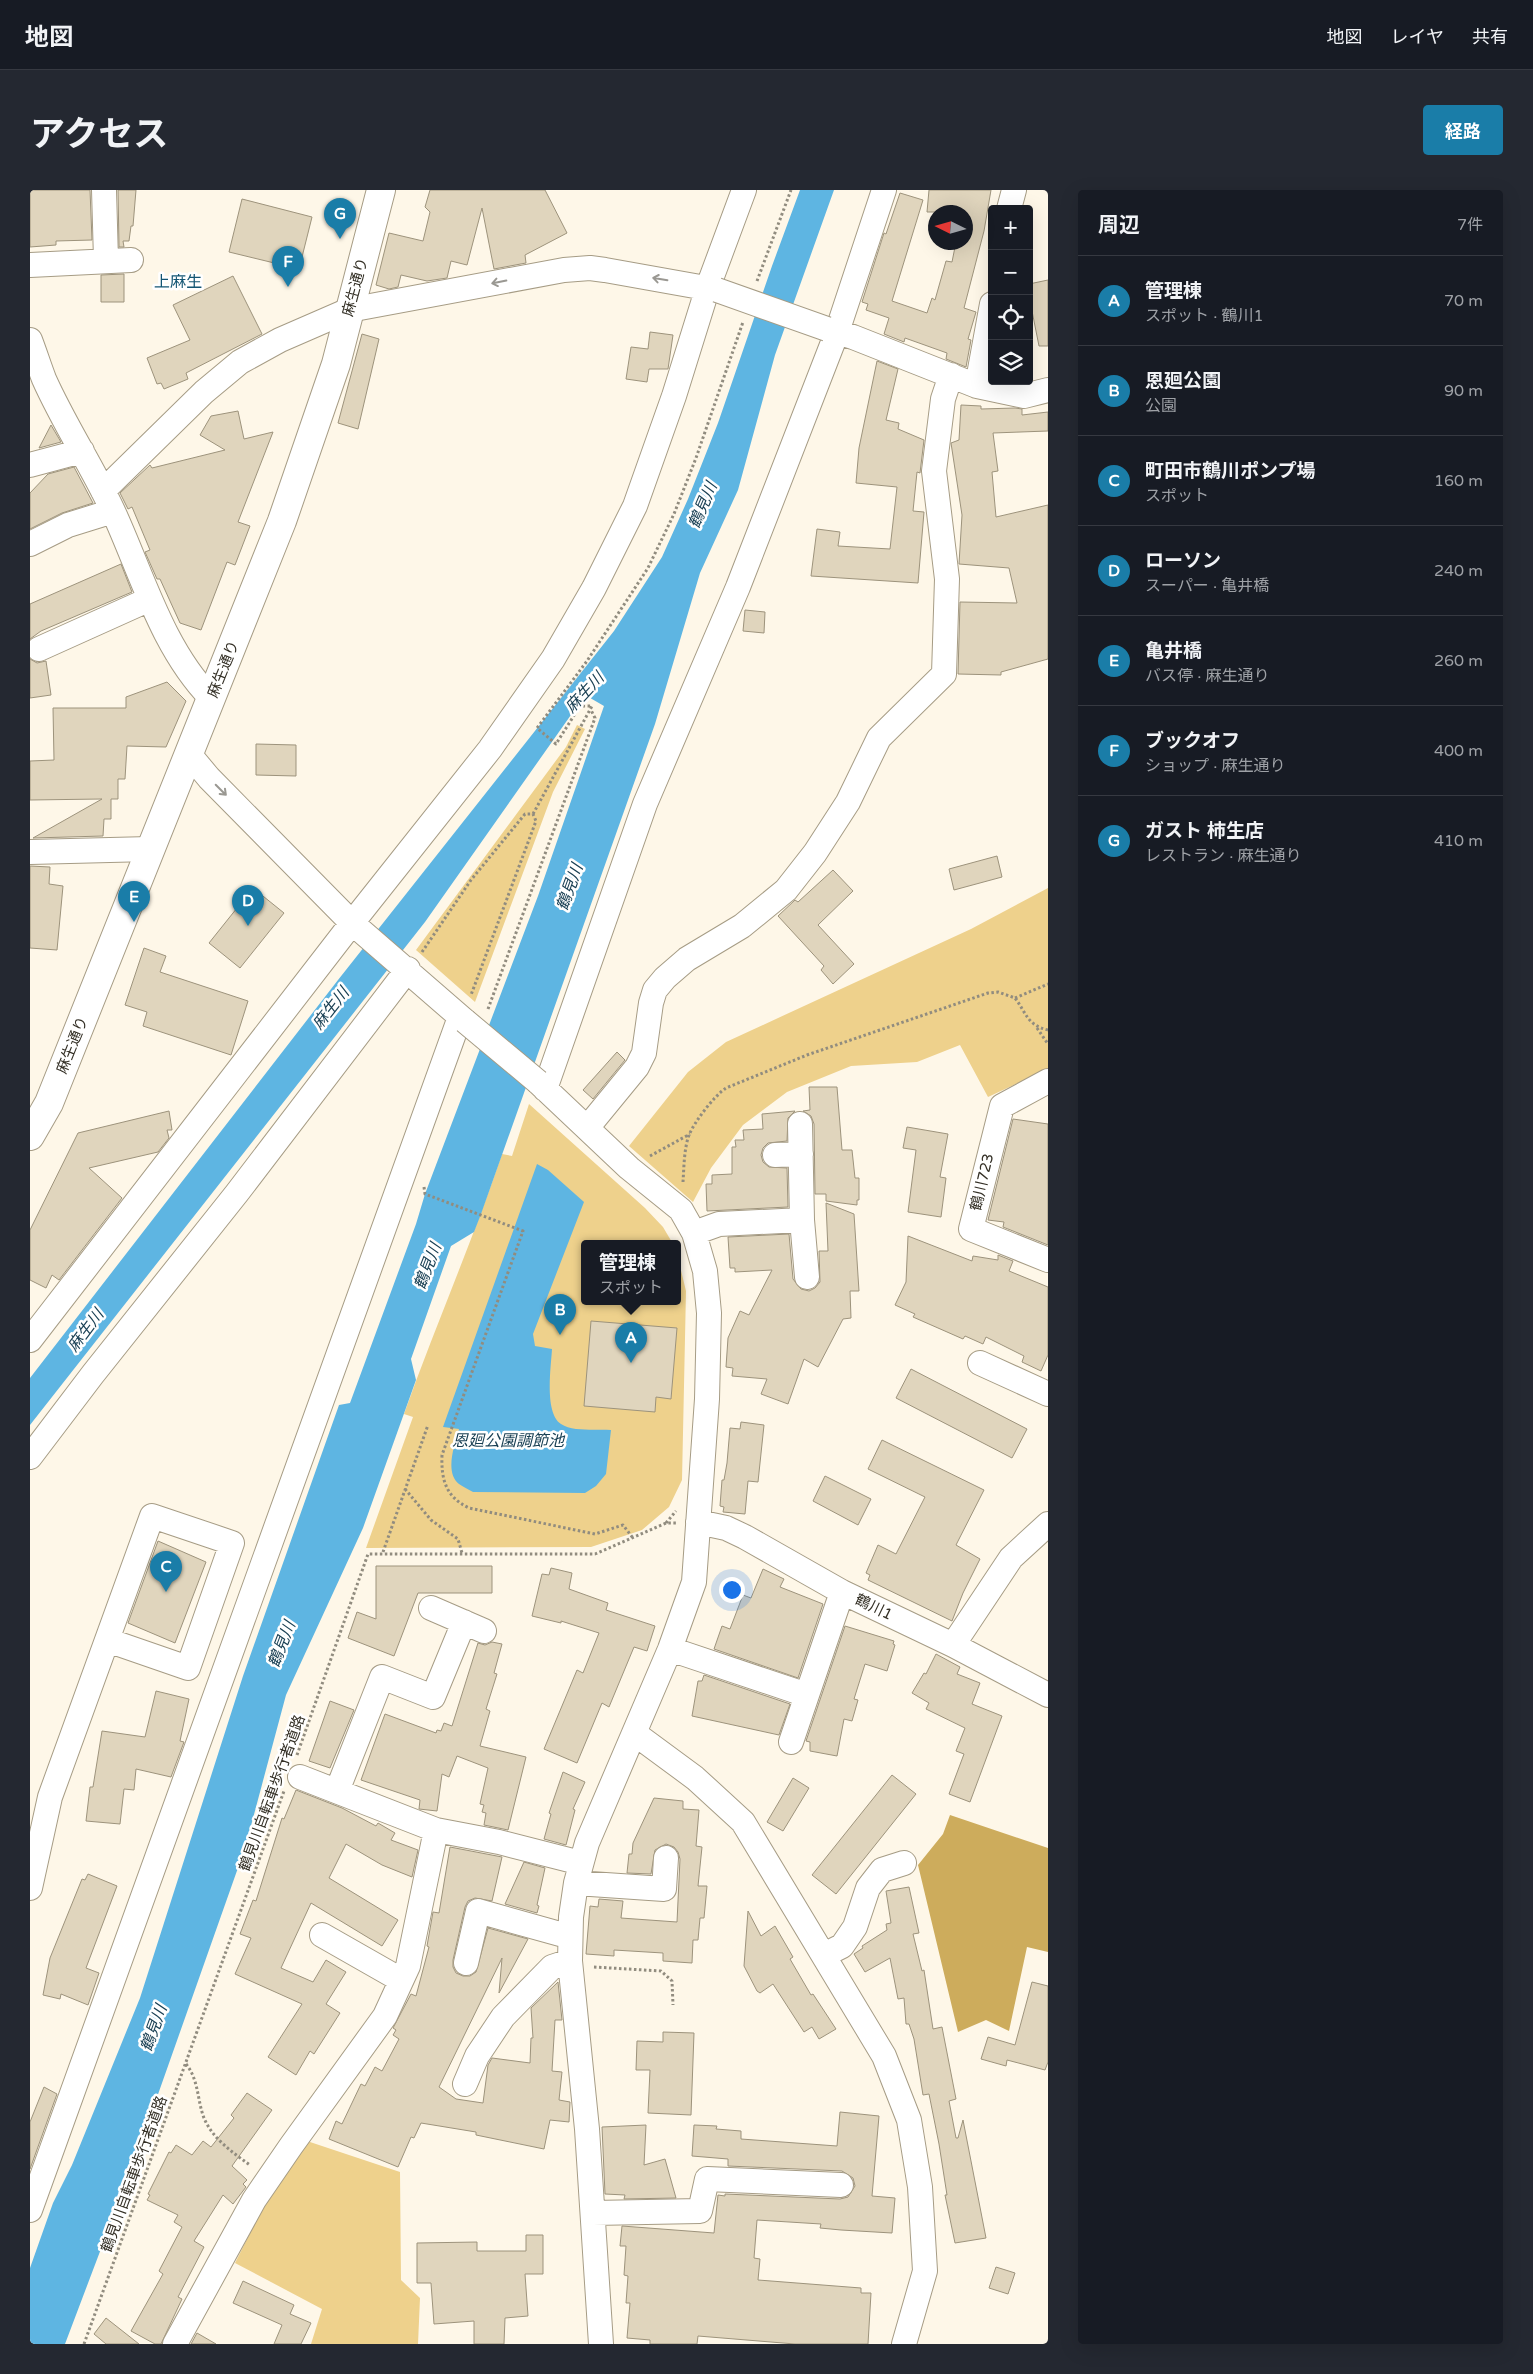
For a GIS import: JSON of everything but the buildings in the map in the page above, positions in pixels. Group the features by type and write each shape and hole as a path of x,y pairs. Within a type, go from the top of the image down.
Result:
{"main road":[{"name":"麻生通り","path":"30,1136 49,1103 282,521 336,364 381,190"}],"street":[{"path":"104,190 106,260"},
{"path":"30,1340 357,926 490,749 553,659 594,588 635,506 712,289 744,190"},
{"path":"542,1086 645,804 738,588 884,190"},
{"path":"1011,205 1014,190"},
{"path":"30,265 131,260"},
{"path":"30,544 68,525 108,501 204,392 240,362 280,340 349,310 564,270 590,268 712,289 832,331 977,386 1024,396 1048,390"},
{"path":"977,386 988,326"},
{"path":"30,340 44,379 108,501 150,599 173,645 191,675 211,698"},
{"path":"587,1128 637,1067 644,1053 651,1003 655,990 665,978 687,959 742,926 786,890 815,853 848,802 879,738 944,674 947,579 934,471 943,399 951,375"},
{"path":"30,465 82,451"},
{"path":"39,649 150,599"},
{"path":"189,754 209,778 357,926 409,964 470,1014 542,1086 629,1168 681,1210 694,1233 705,1271 709,1313 708,1399 691,1522 694,1582 680,1654 634,1733 593,1829 579,1873 570,1935 593,2213 601,2344"},
{"path":"30,852 150,849"},
{"path":"30,1456 237,1193 409,964"},
{"path":"30,2210 470,1014"},
{"name":"鶴川723","path":"1048,1081 1002,1106 971,1229 1048,1260"},
{"path":"800,1124 802,1220 807,1277"},
{"path":"775,1155 801,1154"},
{"path":"694,1233 719,1224 802,1220"},
{"path":"980,1363 1048,1394"},
{"path":"30,1888 50,1797 152,1516 232,1543 188,1668 107,1640"},
{"name":"鶴川1","path":"691,1522 726,1528 745,1537 842,1592 953,1645 1048,1695"},
{"path":"953,1645 1011,1558 1048,1524"},
{"path":"792,1742 842,1592"},
{"path":"337,1792 382,1677 433,1697 474,1626 431,1608"},
{"path":"680,1654 807,1695"},
{"path":"634,1733 695,1778 744,1822 884,2056 909,2120 920,2187 925,2271 904,2344"},
{"path":"295,1772 337,1792 436,1830 499,1842 579,1873 664,1889 666,1858"},
{"path":"175,2344 254,2200 384,2016 408,1966 436,1830"},
{"path":"824,1955 842,1946 855,1926 868,1888 882,1870 904,1863"},
{"path":"466,1963 478,1911 560,1934 570,1935"},
{"path":"322,1935 402,1980"},
{"path":"465,2084 477,2056 503,2017 552,1967 571,1964"},
{"path":"593,2213 700,2211 707,2179 841,2185"}],"path":[{"path":"757,282 791,190"},
{"path":"470,1014 595,718 591,710 592,706 589,704 580,706 556,744 537,728 587,661 648,568 674,514 696,458 744,319"},
{"path":"533,814 591,710"},
{"path":"409,964 471,880 524,814 533,814"},
{"path":"470,1014 536,821 533,814"},
{"path":"1015,998 1048,984"},
{"path":"684,1191 686,1151 690,1134 717,1094 726,1088 807,1055 988,993 998,992 1015,998 1026,1017 1048,1044"},
{"path":"1036,1027 1048,1030"},
{"path":"649,1157 690,1134"},
{"path":"423,1185 426,1194 523,1231 442,1455 441,1467 445,1488 459,1503 469,1508 595,1534 623,1525 632,1538"},
{"path":"428,1425 383,1552 595,1554 666,1523 691,1522"},
{"path":"405,1489 431,1520 458,1539 462,1553"},
{"name":"鶴見川自転車歩行者道路","path":"84,2344 295,1772 368,1554 383,1552"},
{"path":"571,1964 661,1971 672,1981 673,2005"},
{"path":"186,2064 192,2071 204,2117 210,2130 235,2154 268,2179"}],"shaded area":[{"path":"577,725 585,729 553,792 475,1002 416,950 566,747"},
{"path":"1048,888 1048,1069 988,1097 960,1045 917,1062 851,1066 787,1092 743,1125 711,1168 693,1202 629,1146 688,1072 726,1042 971,929"},
{"path":"529,1104 645,1208 663,1227 671,1240 581,1240 581,1305 681,1305 681,1270 686,1291 682,1480 669,1507 642,1530 591,1547 366,1548 413,1417 404,1414 416,1381 502,1154 512,1156"},
{"path":"950,1815 1048,1848 1048,1952 1027,1947 1009,2031 986,2020 958,2032 918,1865 943,1834"},
{"path":"307,2141 400,2172 401,2280 420,2298 418,2344 311,2344 322,2309 235,2263 273,2188"}],"water":[{"path":"800,190 834,190 775,355 738,490 700,573 655,724 481,1214 474,1232 451,1246 411,1359 416,1380 363,1528 286,1695 245,1848 138,2151 65,2344 30,2344 30,2268 53,2203 72,2165 140,1998 243,1676 339,1405 350,1403 416,1224 425,1194 538,896 604,706 585,695 425,922 30,1425 30,1378 338,980 614,631 662,557 688,499 718,423"},
{"name":"恩廻公園調節池","path":"537,1164 548,1170 584,1202 533,1334 535,1346 552,1349 550,1400 552,1410 561,1424 566,1427 585,1430 611,1430 606,1474 596,1486 585,1493 473,1492 459,1484 452,1472 453,1450 459,1429 443,1427"}],"place":[{"name":"ガスト 柿生店","path":"340,239"},
{"name":"ブックオフ","path":"288,287"},
{"name":"亀井橋","path":"134,922"},
{"name":"ローソン","path":"248,926"},
{"name":"恩廻公園","path":"560,1335"},
{"name":"管理棟","path":"631,1363"},
{"name":"町田市鶴川ポンプ場","path":"166,1592"}],"district":[{"name":"上麻生","path":"178,281"}],"water label":[{"name":"鶴見川","path":"702,505"},
{"name":"麻生川","path":"584,692"},
{"name":"鶴見川","path":"569,887"},
{"name":"麻生川","path":"330,1008"},
{"name":"鶴見川","path":"427,1266"},
{"name":"麻生川","path":"85,1330"},
{"name":"鶴見川","path":"281,1644"},
{"name":"鶴見川","path":"153,2028"}]}
